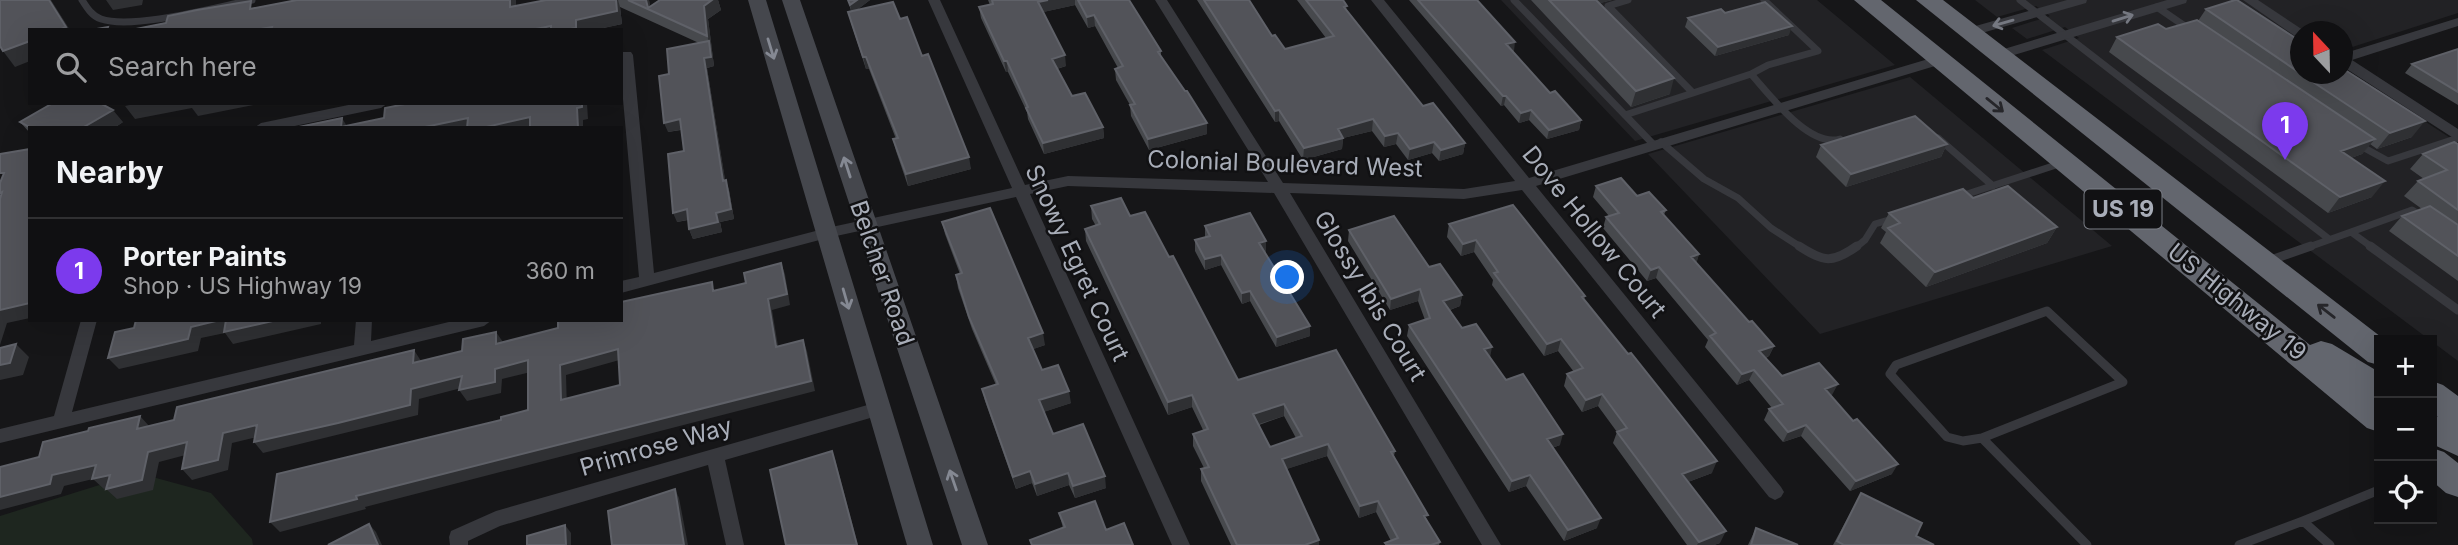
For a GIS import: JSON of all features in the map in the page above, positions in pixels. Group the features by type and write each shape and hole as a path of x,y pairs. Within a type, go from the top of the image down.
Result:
{"highway":[{"name":"US Highway 19","path":"1866,0 2374,415"},
{"path":"1894,0 1946,38 1999,55"},
{"name":"US Highway 19","path":"1928,0 2374,349"},
{"path":"1940,60 1958,60 1994,74 2054,120 2211,221"},
{"path":"2250,314 2374,384"},
{"path":"2437,398 2458,415"},
{"path":"2437,443 2444,464"}],"main road":[{"name":"Belcher Road","path":"757,0 920,545"},
{"name":"Belcher Road","path":"791,0 975,545"}],"street":[{"name":"Snowy Egret Court","path":"934,0 1018,191 1181,545"},
{"name":"Glossy Ibis Court","path":"1161,0 1279,188 1492,545"},
{"name":"Dove Hollow Court","path":"1377,0 1775,492"},
{"path":"1970,32 2081,0"},
{"path":"1999,55 2180,0"},
{"path":"2249,0 2290,26"},
{"path":"2353,57 2458,22"},
{"path":"624,55 647,281"},
{"name":"Colonial Boulevard West","path":"623,287 827,233 1068,181 1464,194 1527,184 1940,60"},
{"path":"2353,67 2458,137"},
{"path":"271,126 371,105"},
{"path":"61,421 88,322"},
{"path":"362,350 365,322"},
{"path":"0,436 476,322"},
{"name":"Primrose Way","path":"459,545 458,537 496,519 878,409"},
{"path":"715,456 735,545"}],"lane":[{"path":"82,0 91,13 103,20 141,19 252,0"},
{"path":"1514,0 1625,115 1657,143 1704,179 1738,198 1771,228 1819,259 1832,260 1866,240 1875,224 1901,216"},
{"path":"1628,0 1608,6 1693,93"},
{"path":"1625,115 1751,74 1768,65 1818,51 1765,0"},
{"path":"2020,0 2329,239"},
{"path":"2157,7 2201,37"},
{"path":"1751,74 1781,106 1822,140 1831,142 1855,135"},
{"path":"1933,133 1993,186"},
{"path":"2356,143 2388,161 2458,137"},
{"path":"1953,199 2065,162"},
{"path":"2264,262 2412,210 2430,223"},
{"path":"2351,232 2458,310"},
{"path":"2047,311 2123,382 1982,438 1963,441 1947,437 1890,374 1896,365 2047,311"},
{"path":"1982,438 2087,545"},
{"path":"2239,545 2374,492"},
{"path":"2303,521 2330,545"}],"shaded area":[{"path":"1501,0 1817,0 1895,65 1635,141"},
{"path":"1975,0 2458,0 2458,13 2353,47 2353,21 2290,21 2290,84 2353,84 2353,75 2458,143 2458,361 2437,345 2437,335 2423,335 2042,50 2079,38 2065,27 2027,39 2012,28 2050,16 2036,6 1997,17"},
{"path":"1910,77 2112,246 1820,334 1648,154"},
{"path":"138,473 211,493 252,539 253,545 0,545 0,516"}],"building":[{"path":"0,0 49,0 66,27 28,28 28,42 3,51 0,46"},
{"path":"297,0 510,0 510,7 546,0 616,0 617,11 576,20 576,28 141,28 166,23 168,16 197,10 251,1 250,9"},
{"path":"628,0 646,0 648,8 660,0 712,0 704,6 707,36"},
{"path":"992,0 1048,0 1038,2 1065,55 1052,59 1072,96 1085,93 1103,127 1043,143 1007,61 1004,61 979,7 993,4"},
{"path":"1078,0 1129,0 1161,51 1158,52 1207,123 1148,139 1130,105 1135,104 1115,69 1123,66 1094,15 1087,17"},
{"path":"1204,0 1249,0 1272,36 1275,35 1285,49 1334,36 1306,0 1343,0 1347,6 1344,7 1423,106 1433,103 1465,143 1441,150 1434,142 1410,149 1398,133 1385,136 1373,119 1338,129 1343,138 1304,148 1279,110 1275,111"},
{"path":"1418,0 1477,0 1515,42 1506,44 1550,93 1555,91 1581,120 1549,130 1531,110 1521,113"},
{"path":"1549,0 1596,0 1674,78 1636,91"},
{"path":"2237,0 2290,34 2290,66 2206,9"},
{"path":"893,2 900,19 907,17 922,56 928,54 969,157 906,174 893,139 898,138 866,57 863,57 848,12"},
{"path":"1765,2 1792,26 1718,47 1688,18 1721,9 1725,13"},
{"path":"2197,20 2375,139 2341,151 2385,181 2340,197 2117,37 2158,24 2166,29"},
{"path":"709,41 711,57 704,58 723,181 726,180 731,209 716,213 718,222 689,229 687,209 673,213 668,154 684,151 680,119 664,123 659,76 669,74 667,49"},
{"path":"2458,49 2458,92 2412,64"},
{"path":"2353,75 2425,121 2390,133 2316,84 2353,84"},
{"path":"50,105 104,105 113,110 85,126 28,126 20,122"},
{"path":"400,105 582,105 577,108 578,126 530,126 530,117 491,126 467,126 468,118 430,126 346,126 384,118 385,108"},
{"path":"1915,116 1947,144 1851,174 1821,145"},
{"path":"342,118 341,126 304,126"},
{"path":"2454,142 2458,144 2458,210 2418,181 2447,170 2423,154"},
{"path":"28,149 28,303 0,310 0,183 4,173 0,173 0,154"},
{"path":"1621,178 1637,196 1649,192 1666,210 1661,212 1699,254 1691,257 1774,346 1759,351 1782,376 1819,363 1838,384 1825,389 1853,421 1857,419 1898,464 1856,481 1806,425 1788,432 1769,409 1783,404 1754,370 1742,374 1710,336 1716,333 1659,267 1651,270 1606,217 1619,213 1596,186"},
{"path":"2008,186 2057,227 1935,272 1888,228 1900,223 1889,213 1963,189 1973,198"},
{"path":"1121,198 1130,216 1145,212 1169,257 1173,256 1238,380 1336,350 1395,451 1391,452 1428,515 1424,516 1440,542 1431,545 1387,545 1385,543 1398,538 1378,501 1360,506 1328,444 1282,459 1319,540 1305,545 1237,545 1201,469 1209,467 1193,434 1208,429 1192,395 1168,402 1085,229 1100,224 1091,206","holes":["1284,404 1302,436 1270,447 1253,414"]},
{"path":"1513,205 1585,296 1582,297 1628,354 1631,353 1717,461 1682,474 1726,531 1699,542 1617,432 1627,428 1602,394 1586,400 1567,374 1583,368 1561,339 1547,344 1494,273 1498,272 1476,240 1463,244 1449,224"},
{"path":"2430,206 2458,225 2458,256 2402,216"},
{"path":"990,208 1043,333 1028,338 1042,370 1058,365 1069,391 1039,400 1053,434 1083,424 1105,476 1073,486 1068,473 1035,484 1030,471 1013,477 982,389 998,384 969,317 956,275 962,273 942,222"},
{"path":"1250,213 1266,241 1259,243 1310,326 1277,337 1250,291 1242,293 1221,255 1205,259 1195,240 1210,236 1205,226"},
{"path":"1394,216 1429,267 1440,264 1462,295 1443,301 1462,328 1476,324 1492,347 1484,349 1506,380 1523,374 1563,434 1547,439 1601,518 1568,530 1530,475 1512,481 1409,325 1430,318 1420,289 1391,299 1349,230"},
{"path":"781,263 787,294 768,299 776,347 803,340 811,381 356,496 357,499 270,522 277,474 501,420 501,417 528,410 528,360 495,369 495,382 459,390 462,376 411,389 410,405 338,423 254,442 257,425 223,433 218,460 182,469 187,442 148,452 142,480 106,489 110,475 92,479 96,465 52,475 50,484 0,497 0,467 39,457 43,442 88,431 89,428 140,416 137,429 174,420 177,407 414,350 413,363 462,351 463,339 496,332 496,344 558,328 558,322 623,322 623,302 712,282 713,291 746,283 744,273","holes":["618,349 620,385 561,400 560,365"]},
{"path":"136,322 212,322 191,327 188,339 108,358 115,332 134,328"},
{"path":"226,322 268,322 224,332"},
{"path":"16,344 10,363 0,365 0,348"},
{"path":"832,451 857,545 786,545 770,470"},
{"path":"675,489 684,545 612,545 608,511"},
{"path":"1861,493 1922,523 1916,536 1934,545 1844,545 1837,541"},
{"path":"1095,501 1106,530 1124,523 1133,545 1032,545 1030,540 1065,527 1059,513"},
{"path":"369,524 378,545 328,545"},
{"path":"565,525 566,545 527,545 527,536"},
{"path":"1756,528 1798,545 1751,545"}],"place":[{"name":"Porter Paints","path":"2285,160"}]}
